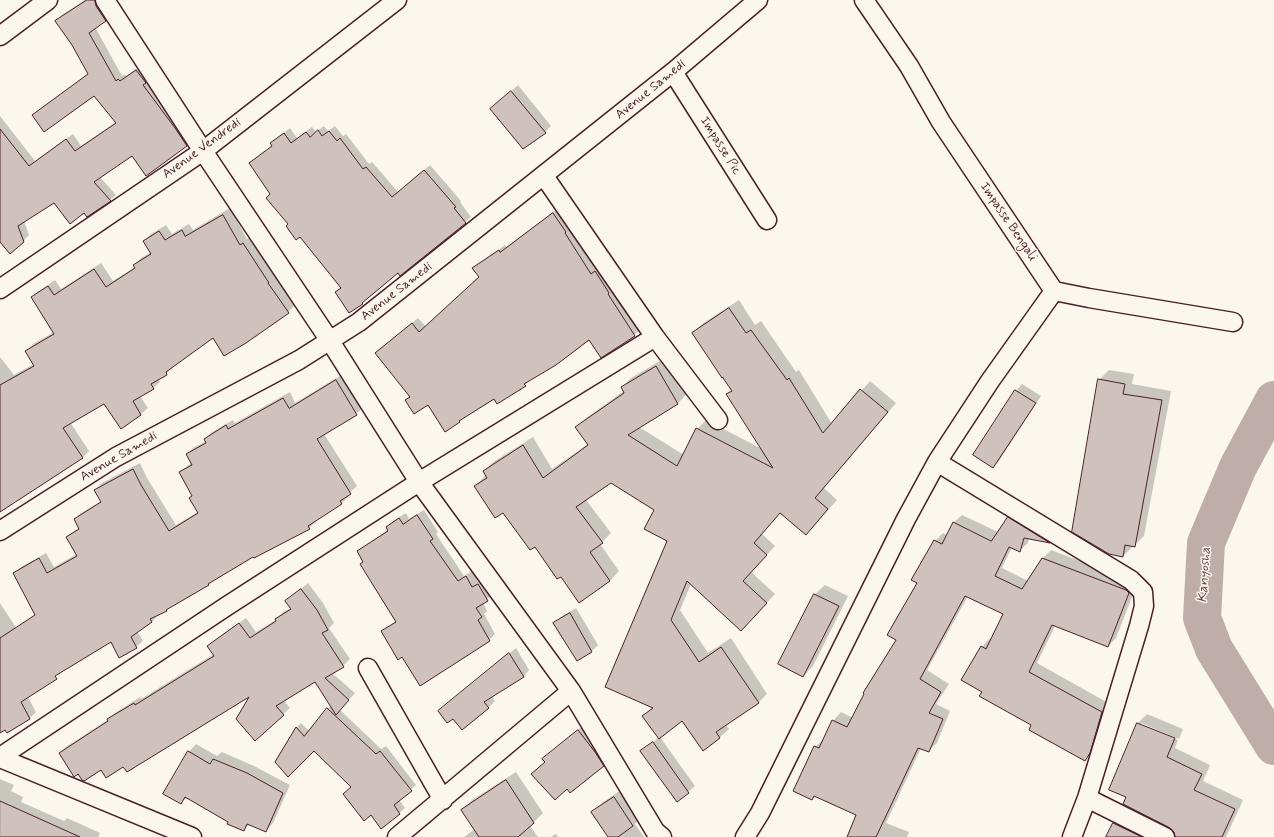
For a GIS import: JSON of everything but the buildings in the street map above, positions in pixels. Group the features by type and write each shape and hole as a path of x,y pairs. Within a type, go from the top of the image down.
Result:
{"street":[{"path":"0,36 48,0"},
{"path":"105,0 203,151 330,341 419,482 571,691 654,831 662,837"},
{"name":"Avenue Vendredi","path":"0,288 203,151 397,0"},
{"name":"Avenue Samedi","path":"0,530 116,456 299,360 372,313 673,72 758,0"},
{"name":"Impasse Bengali","path":"864,0 909,66 941,122 1054,291"},
{"name":"Impasse Pic","path":"673,72 767,220"},
{"path":"544,176 655,337 718,420"},
{"path":"745,837 760,813 906,519 937,462 990,381 1054,291 1233,322"},
{"path":"0,758 227,606 419,482 655,337"},
{"path":"937,462 1131,580 1143,592 1144,606 1139,626 1087,798 1072,837"},
{"path":"368,668 443,800"},
{"path":"397,837 443,800 571,691"},
{"path":"0,758 192,837"},
{"path":"1087,798 1165,837"}],"waterway":[{"name":"Kanyosha","path":"1274,400 1238,467 1206,543 1202,618 1214,649 1274,746"}]}
